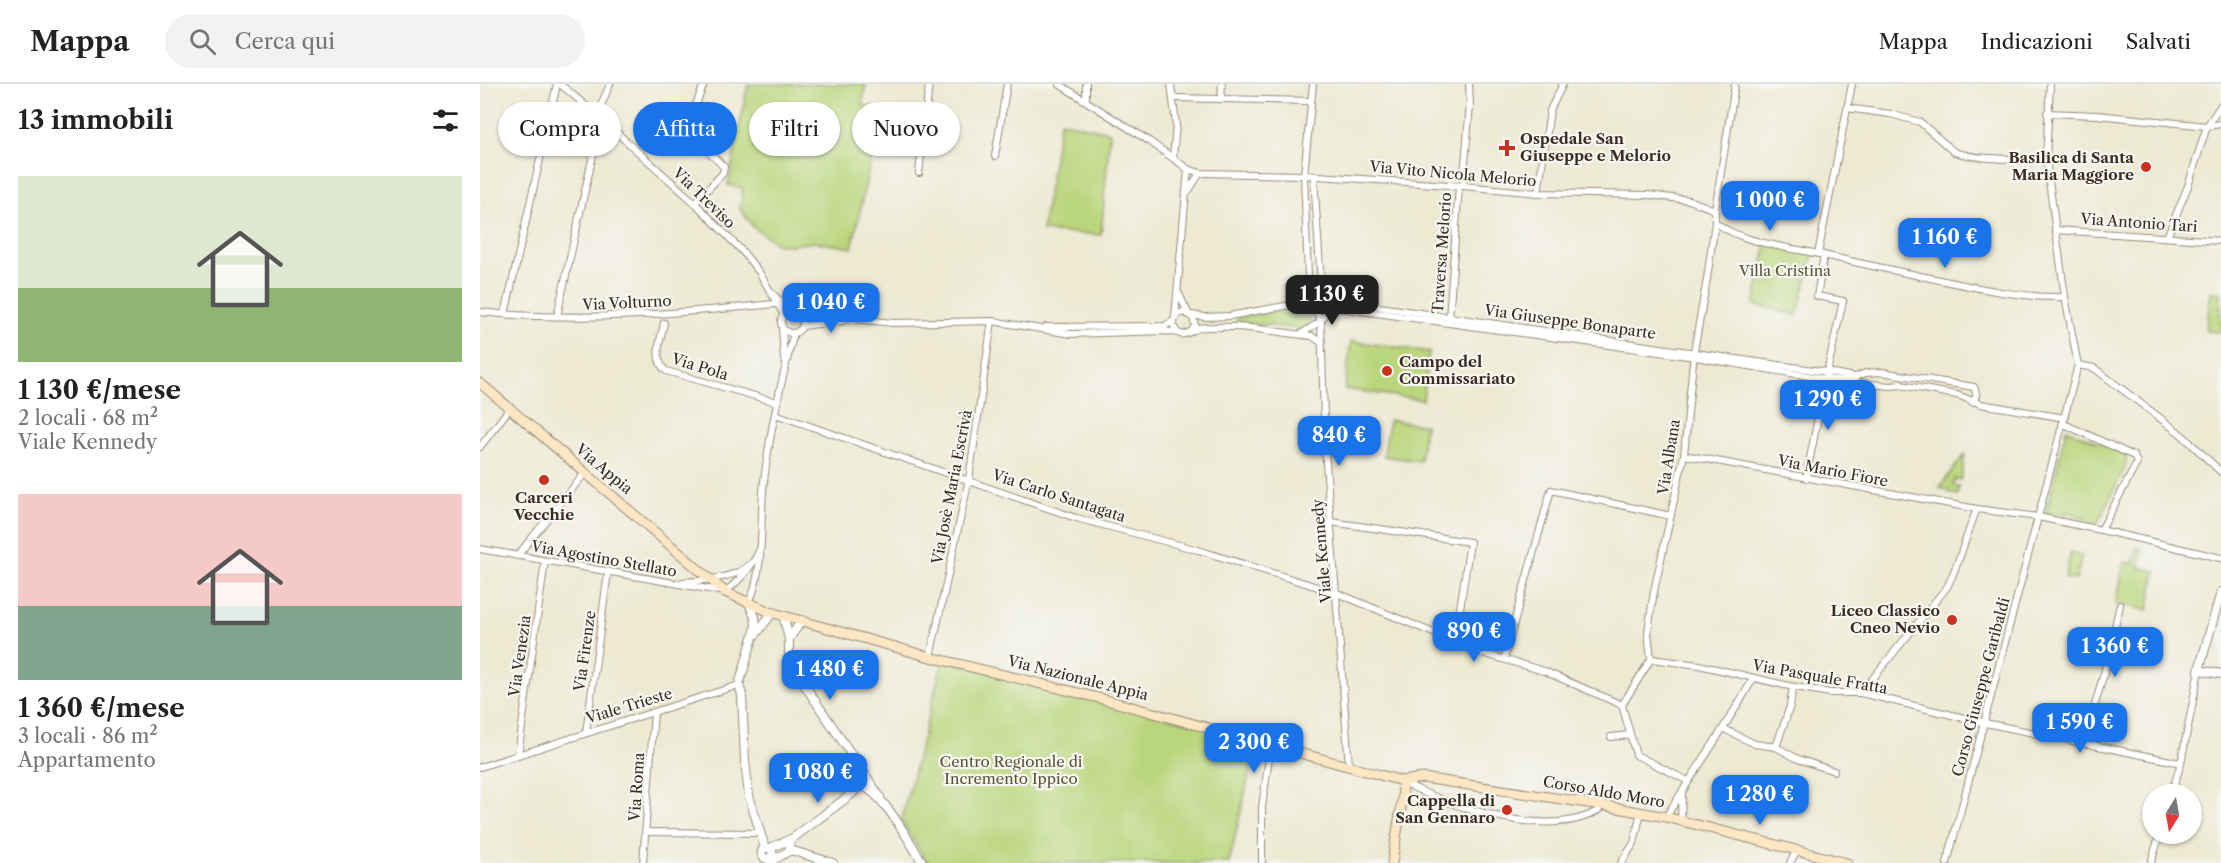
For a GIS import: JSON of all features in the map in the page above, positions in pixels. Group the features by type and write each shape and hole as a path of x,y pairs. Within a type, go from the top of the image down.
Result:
{"main road":[{"name":"Via Appia","path":"480,383 725,592 749,603"},
{"name":"Via Nazionale Appia","path":"749,603 930,657 1099,698 1402,781"},
{"name":"Corso Aldo Moro","path":"1402,781 1423,778 1641,812 1797,850 1829,861 1847,863"},
{"path":"1392,863 1403,795 1402,781"}],"street":[{"name":"Via Treviso","path":"559,84 581,102"},
{"path":"505,314 559,84"},
{"path":"604,102 610,84"},
{"path":"695,203 723,173 724,167 686,130 704,84"},
{"path":"919,173 929,84"},
{"path":"995,156 1008,84"},
{"path":"1059,84 1173,157 1188,170 1174,319 1174,328 1178,333"},
{"path":"1086,84 1086,100"},
{"path":"1171,84 1176,125 1173,157"},
{"path":"1221,98 1222,84"},
{"path":"1313,84 1304,175 1309,302 1319,314 1321,321"},
{"name":"Traversa Melorio","path":"1449,320 1470,105 1469,84"},
{"path":"1538,193 1550,110 1563,84"},
{"name":"Via Albana","path":"1651,659 1648,632 1654,591 1684,454 1715,210 1736,84"},
{"path":"1806,478 1843,301 1817,296 1821,255 1852,84"},
{"path":"2050,84 2046,159 2065,297 2078,365 2094,368 2181,434 2221,472"},
{"path":"1174,98 1311,101"},
{"path":"2167,237 2188,186 2206,126 2221,105"},
{"path":"1847,108 1890,114 1920,122 1954,152 1961,154 2046,159"},
{"path":"2047,113 2097,115 2206,126 2221,124"},
{"name":"Via Treviso","path":"621,137 695,203 743,252 759,272 783,315"},
{"path":"557,316 591,156"},
{"name":"Via Vito Nicola Melorio","path":"1188,170 1200,173 1304,175 1538,193 1648,195 1689,200 1715,210"},
{"path":"1187,193 1200,173"},
{"path":"1314,176 1322,300"},
{"path":"1715,222 1725,230 1766,243 1821,255 2002,293 2065,297"},
{"name":"Via Antonio Tari","path":"2055,230 2221,241"},
{"name":"Via Treviso","path":"769,290 794,312"},
{"path":"1178,293 1195,321 1192,331"},
{"path":"1015,325 1165,326 1180,313 1205,317 1229,316 1322,300 1449,320"},
{"name":"Via Volturno","path":"480,312 590,318 776,304"},
{"path":"1299,335 1306,333 1321,321 1327,311 1336,306 1855,377 1873,372 1892,374 1974,387 1977,393 1972,402"},
{"path":"794,312 802,319 802,326"},
{"path":"785,362 781,321 783,315 794,312 893,323 992,321 1071,334 1165,331 1185,334 1198,328 1228,327 1317,338 1322,343"},
{"path":"1228,327 1226,321 1229,316"},
{"path":"754,638 754,617 749,603 758,576 764,481 776,402 794,333 802,326 857,320"},
{"name":"Via Josè Maria Escrivà","path":"930,657 969,479 992,321"},
{"name":"Viale Kennedy","path":"1321,321 1325,449 1349,766"},
{"name":"Via Pola","path":"664,323 657,360 666,371 776,402"},
{"path":"783,328 787,332 794,333"},
{"name":"Corso Giuseppe Garibaldi","path":"1947,863 2078,365"},
{"path":"1873,372 1873,383"},
{"path":"1827,373 1873,383 1922,388 1957,395 1972,402 2064,421 2134,456 2137,464 2101,530"},
{"path":"480,447 510,408"},
{"name":"Via Carlo Santagata","path":"775,414 969,479 1076,518 1198,550 1337,593 1482,653 1544,671 1622,705"},
{"name":"Via Mario Fiore","path":"1684,454 1977,509 2038,517 2221,558"},
{"path":"517,556 585,473"},
{"path":"1504,659 1551,490 1671,516"},
{"path":"1861,693 1947,587 1977,509"},
{"path":"1331,522 1470,542 1455,642"},
{"name":"Via Agostino Stellato","path":"480,549 725,592"},
{"path":"667,582 699,581 745,569 760,549"},
{"path":"725,592 745,575 753,565 760,549"},
{"name":"Via Venezia","path":"518,754 545,561"},
{"name":"Via Firenze","path":"586,733 609,572"},
{"path":"2174,784 2181,762 2199,670 2221,592"},
{"path":"2084,743 2120,605"},
{"path":"766,861 773,855 761,833 749,796 743,703 739,685 754,638 763,622 773,612"},
{"path":"783,615 789,639 789,663 924,863"},
{"path":"789,639 802,620"},
{"path":"1651,659 1622,705 1636,756 1688,781"},
{"name":"Via Pasquale Fratta","path":"1651,659 1699,665 1754,679 1830,693 1861,693 1984,723 2181,762"},
{"path":"2199,670 2221,674"},
{"path":"1666,817 1754,679"},
{"name":"Viale Trieste","path":"480,767 739,685"},
{"path":"1776,747 1790,706 1793,687"},
{"name":"Via Roma","path":"644,863 654,712"},
{"path":"1724,729 1755,744 1776,747 1798,759 1834,771"},
{"path":"1611,737 1630,735"},
{"path":"1262,863 1263,807 1271,744"},
{"path":"791,850 789,843 793,838 853,793 859,784 859,765"},
{"path":"1402,781 1470,809 1545,823 1579,819 1599,810 1601,805"},
{"path":"859,784 866,786 880,797"},
{"path":"1680,821 1682,792"},
{"path":"1621,863 1634,843 1641,812"},
{"path":"646,831 761,833"},
{"path":"768,848 793,838"},
{"path":"2151,863 2157,844"},
{"path":"766,861 791,850 833,863"},
{"path":"1790,863 1797,850"}],"green space":[{"path":"748,84 866,84 863,102 852,102 852,156 872,156 852,248 815,242 778,244 754,228 740,209 743,188 728,185 734,156 737,156 737,140"},
{"path":"1060,121 1110,132 1101,235 1042,231"},
{"name":"Villa Cristina","path":"1767,243 1814,253 1797,315 1754,305"},
{"path":"2211,292 2221,293 2221,332 2206,331"},
{"path":"1299,306 1307,309 1311,316 1308,326 1301,329 1236,322 1238,318"},
{"name":"Campo del Commissariato","path":"1351,341 1429,352 1423,400 1345,389"},
{"path":"1389,420 1425,425 1420,461 1384,456"},
{"path":"2066,429 2127,455 2125,468 2097,525 2067,511 2065,516 2046,513"},
{"path":"1965,454 1961,480 1955,479 1953,486 1959,487 1958,495 1939,488"},
{"path":"2137,548 2143,549 2139,567 2156,571 2148,610 2116,604 2124,562 2133,564"},
{"path":"2071,552 2082,555 2076,580 2065,578"},
{"name":"Centro Regionale di Incremento Ippico","path":"943,660 1257,740 1229,863 928,863 901,821"}],"place":[{"name":"Ospedale San Giuseppe e Melorio","path":"1507,148"},
{"name":"Basilica di Santa Maria Maggiore","path":"2146,167"},
{"name":"Campo del Commissariato","path":"1387,371"},
{"name":"Carceri Vecchie","path":"544,480"},
{"name":"Liceo Classico Cneo Nevio","path":"1952,620"},
{"name":"Cappella di San Gennaro","path":"1507,810"}]}
